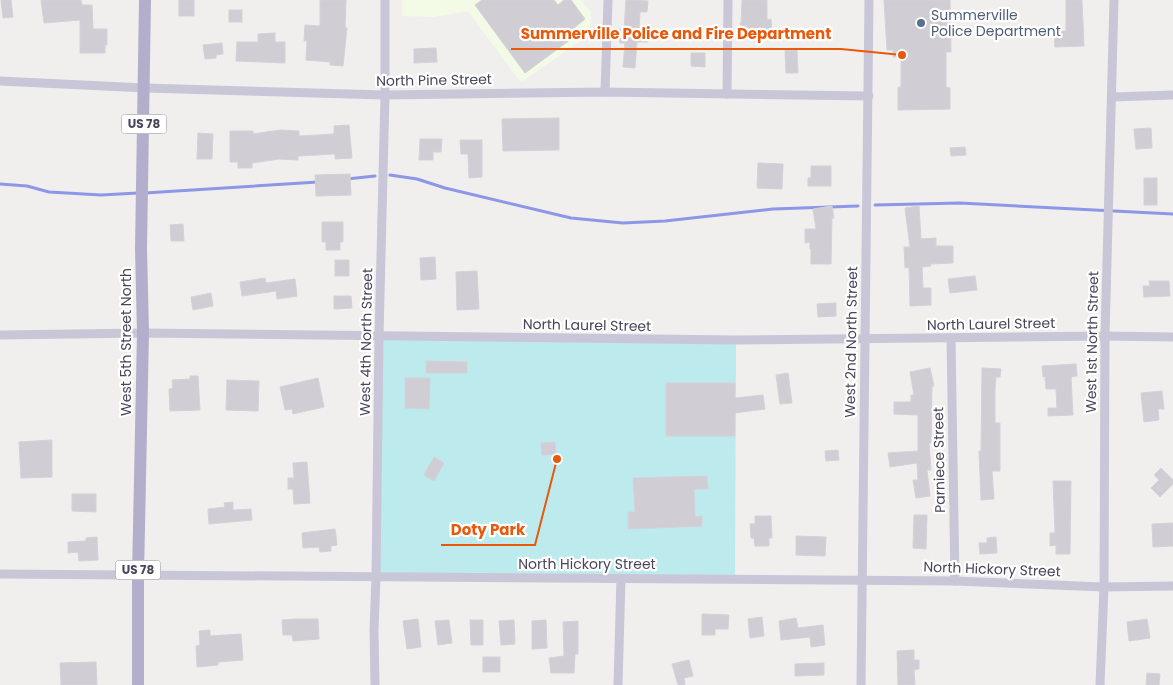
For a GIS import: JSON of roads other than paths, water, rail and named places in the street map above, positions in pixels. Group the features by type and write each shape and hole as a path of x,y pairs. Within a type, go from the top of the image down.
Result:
{"main road":[{"name":"West 5th Street North","path":"138,685 145,0"}],"street":[{"name":"West 4th North Street","path":"375,685 374,630 385,95 385,0"},
{"path":"605,92 608,0"},
{"path":"727,94 728,0"},
{"name":"West 2nd North Street","path":"861,685 869,0"},
{"name":"West 1st North Street","path":"1100,685 1104,587 1105,336 1114,0"},
{"name":"North Pine Street","path":"0,81 145,88 385,95 605,92 868,96"},
{"path":"1112,97 1173,95"},
{"name":"North Laurel Street","path":"0,335 143,333 736,340 1105,336 1173,338"},
{"name":"Parniece Street","path":"951,339 955,580"},
{"name":"North Hickory Street","path":"0,574 955,580 1104,587 1173,586"},
{"path":"618,685 621,578"}],"waterway":[{"path":"390,175 417,179 445,188 571,218 623,223 665,221 773,209 858,206"},
{"path":"347,179 375,176"},
{"path":"145,193 318,182"},
{"path":"0,184 27,186 49,192 101,195 138,193"},
{"path":"875,205 960,203 1173,214"}],"place":[{"name":"Summerville Police Department","path":"921,23"},
{"name":"Summerville Police and Fire Department","path":"902,55"},
{"name":"Doty Park","path":"557,459"}]}
